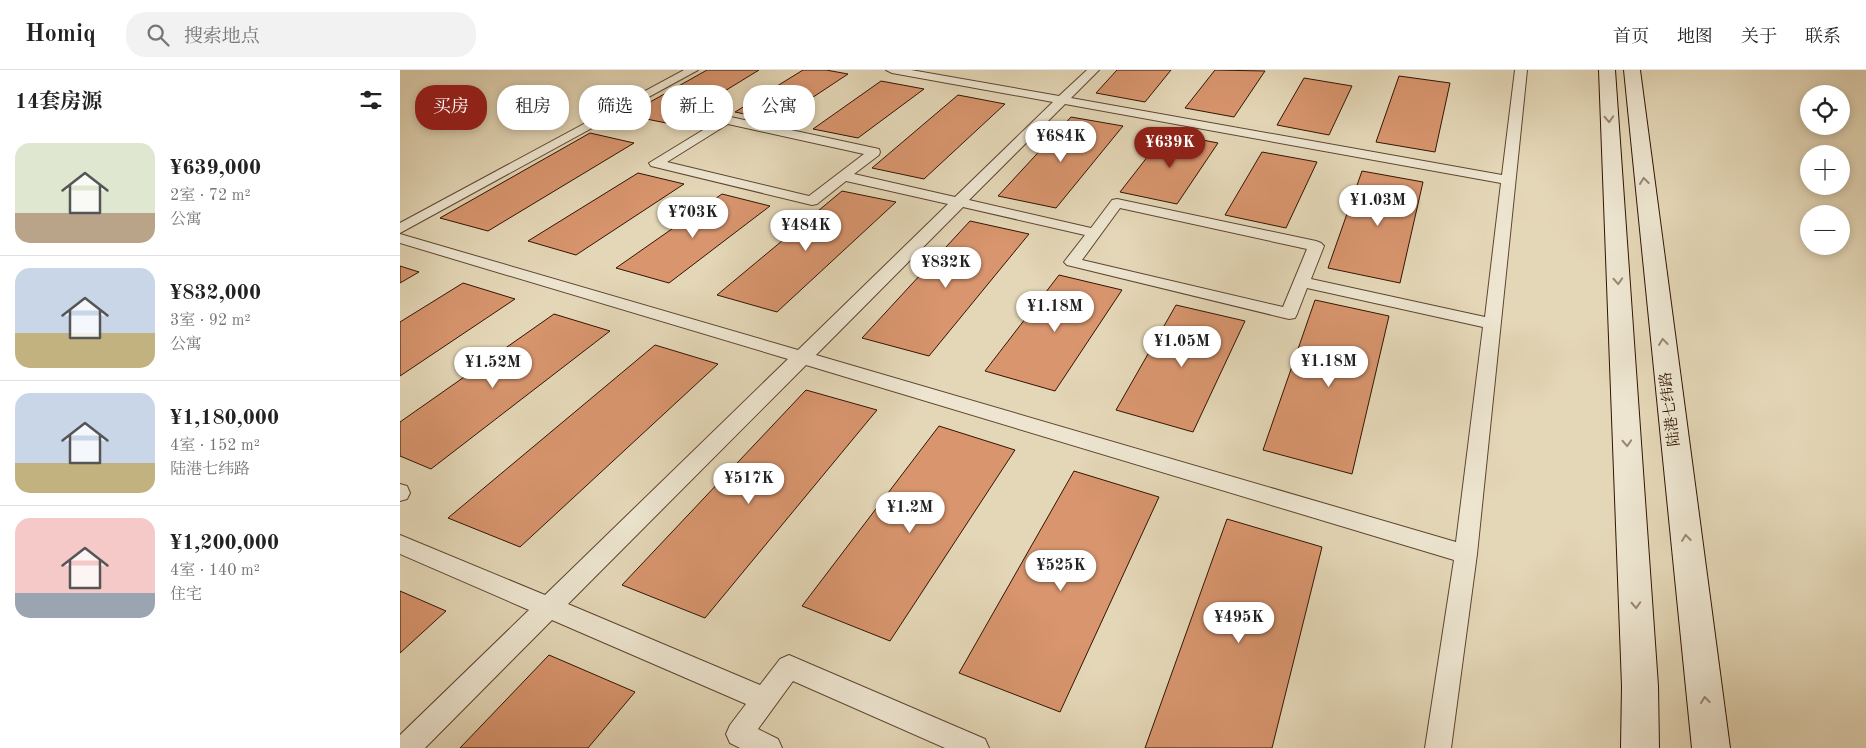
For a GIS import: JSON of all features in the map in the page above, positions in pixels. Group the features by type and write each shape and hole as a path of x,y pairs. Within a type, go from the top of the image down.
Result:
{"street":[{"path":"1606,70 1640,686 1640,748"},
{"name":"陆港七纬路","path":"1632,70 1710,748"}],"lane":[{"path":"400,229 692,70"},
{"path":"892,70 1508,180"},
{"path":"406,748 1093,70"},
{"path":"1438,748 1466,554 1520,70"},
{"path":"726,120 874,152 843,176 812,201 656,163 726,120"},
{"path":"843,176 1094,233"},
{"path":"1117,203 1316,246 1289,314 1072,262 1094,233 1117,203"},
{"path":"400,238 1466,554"},
{"path":"1302,282 1492,324"},
{"path":"400,544 764,699"},
{"path":"769,748 739,734 789,667 976,748"}],"building":[{"path":"707,70 759,70 733,86 680,85"},
{"path":"803,70 826,70 848,74 815,96 815,85 779,85"},
{"path":"1117,70 1171,70 1145,102 1096,93"},
{"path":"1215,70 1265,71 1234,117 1185,108"},
{"path":"1399,76 1450,83 1435,152 1376,142"},
{"path":"1304,78 1352,86 1329,135 1277,125"},
{"path":"881,81 924,89 858,138 815,129"},
{"path":"958,95 1005,104 924,179 872,168"},
{"path":"661,96 661,122 651,120 651,102"},
{"path":"743,107 743,114 735,112"},
{"path":"1071,117 1123,126 1056,208 998,196"},
{"path":"590,133 634,143 488,231 440,218"},
{"path":"1166,133 1218,143 1177,204 1120,192"},
{"path":"1262,152 1317,162 1286,228 1225,215"},
{"path":"1362,171 1423,182 1400,283 1328,268"},
{"path":"638,173 684,184 576,255 528,241"},
{"path":"842,191 896,202 777,312 717,295"},
{"path":"722,194 770,206 669,283 616,268"},
{"path":"970,221 1029,234 929,356 862,338"},
{"path":"400,266 419,272 400,283"},
{"path":"1059,275 1122,290 1055,391 985,371"},
{"path":"463,283 515,299 400,376 400,322"},
{"path":"1315,300 1389,316 1352,474 1263,450"},
{"path":"1176,305 1245,321 1193,432 1116,410"},
{"path":"554,314 610,331 431,469 400,456 400,422"},
{"path":"655,345 718,364 520,547 448,518"},
{"path":"806,390 877,410 705,618 622,585"},
{"path":"939,426 1015,450 890,641 802,606"},
{"path":"1074,471 1159,497 1060,712 959,673"},
{"path":"1227,519 1322,547 1272,748 1145,748"},
{"path":"400,591 446,611 400,653"},
{"path":"549,655 635,692 588,748 460,748"}]}
